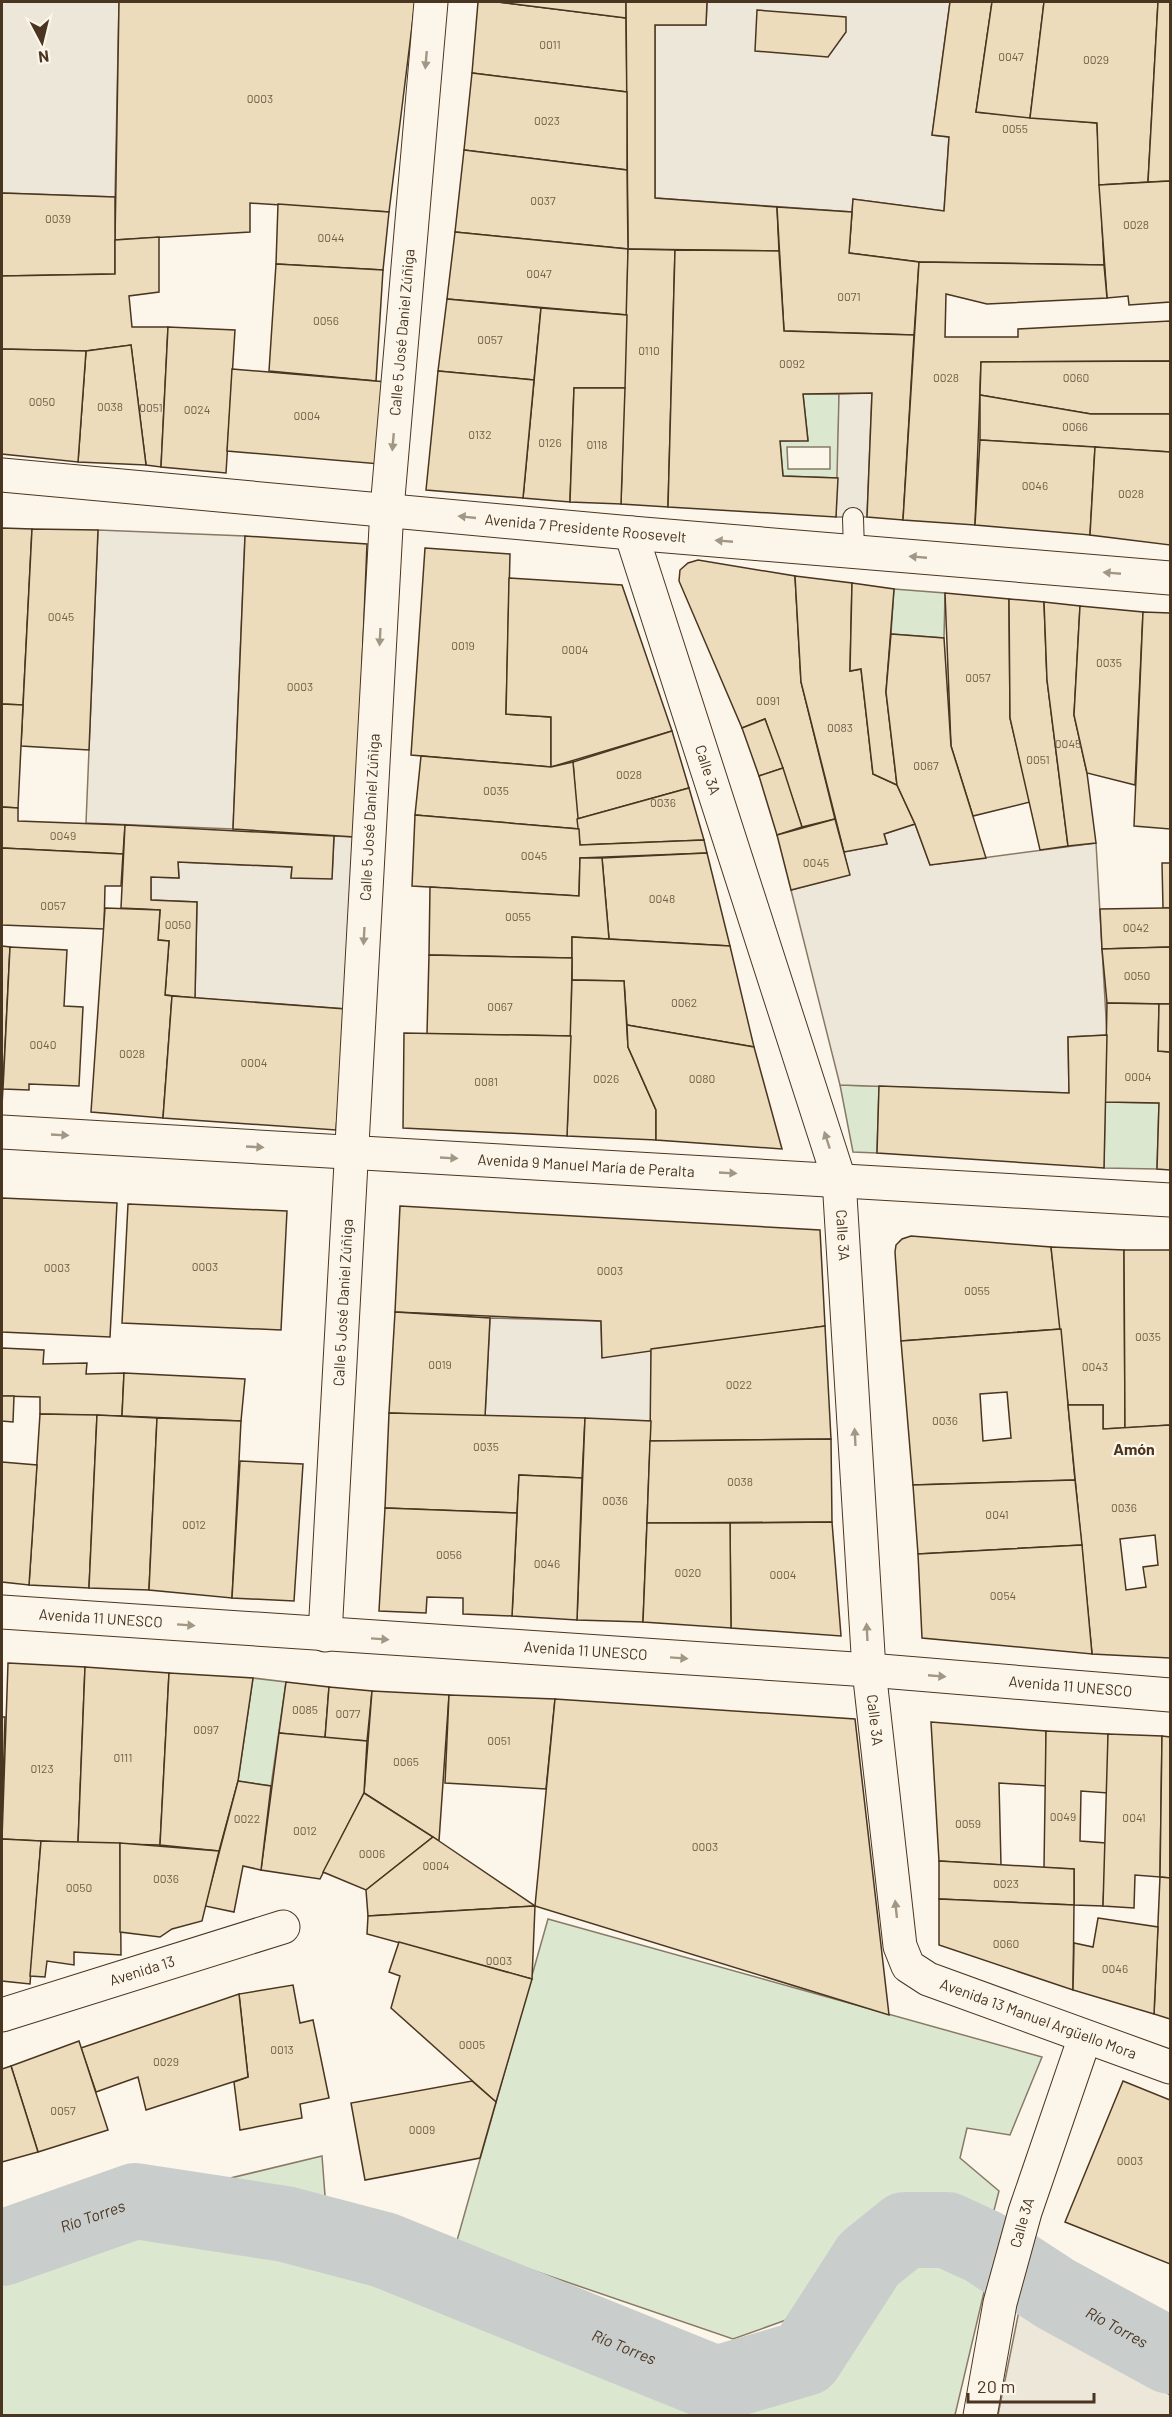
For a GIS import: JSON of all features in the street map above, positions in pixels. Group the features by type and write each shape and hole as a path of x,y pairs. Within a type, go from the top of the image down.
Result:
{"street":[{"name":"Calle 5 José Daniel Zúñiga","path":"325,1635 387,508 431,2"},
{"name":"Avenida 7 Presidente Roosevelt","path":"2,475 387,508 631,533 1170,578"},
{"name":"Calle 3A","path":"631,533 839,1179 869,1670 900,1946 908,1966"},
{"name":"Avenida 9 Manuel María de Peralta","path":"2,1132 1170,1200"},
{"name":"Avenida 11 UNESCO","path":"2,1612 869,1670 1170,1695"},
{"name":"Avenida 13","path":"2,2015 283,1928"},
{"name":"Avenida 13 Manuel Argüello Mora","path":"908,1966 928,1979 1170,2067"},
{"name":"Calle 3A","path":"980,2415 1000,2302 1025,2212 1085,2037"}],"lane":[{"path":"853,518 854,551"}],"green space":[{"path":"803,394 839,394 838,478 783,476 780,441 808,440","holes":["787,447 830,447 830,469 788,469"]},
{"path":"894,589 945,593 944,638 891,634"},
{"path":"840,1085 879,1086 877,1153 853,1152"},
{"path":"1105,1102 1159,1103 1157,1169 1104,1168"},
{"path":"253,1678 286,1682 271,1786 238,1781"},
{"path":"548,1919 1042,2057 1010,2135 967,2128 960,2158 999,2191 990,2226 922,2203 851,2243 817,2309 733,2339 456,2244"},
{"path":"322,2156 328,2235 384,2250 716,2384 805,2358 900,2246 920,2255 939,2247 989,2271 955,2415 2,2415 2,2248 135,2201"}],"shaded area":[{"path":"2,2 119,2 115,197 2,193"},
{"path":"707,2 950,2 932,135 949,137 944,211 853,199 852,212 655,198 655,25 706,25"},
{"path":"872,393 867,517 836,517 839,394"},
{"path":"98,530 245,536 233,829 86,823"},
{"path":"915,824 930,865 1096,843 1107,1035 1068,1037 1069,1093 840,1085 791,890 849,874 844,852 887,844 884,834"},
{"path":"334,836 355,837 346,1009 195,998 197,902 151,900 151,877 179,878 178,862 292,867 291,878 332,878"},
{"path":"490,1318 601,1321 602,1357 651,1349 651,1421 485,1417"},
{"path":"1022,2296 1170,2395 1170,2415 998,2415"}],"building":[{"path":"119,2 415,2 389,212 250,203 250,232 115,240"},
{"path":"478,2 498,2 626,18 627,92 472,73"},
{"path":"498,2 626,2 626,18"},
{"path":"626,2 707,2 706,25 655,25 655,198 777,207 779,251 628,249"},
{"path":"950,2 992,2 976,112 1097,123 1104,265 919,262 849,253 853,199 944,211 949,137 932,135"},
{"path":"992,2 1044,2 1030,118 976,112"},
{"path":"1044,2 1158,2 1148,182 1099,185 1097,123 1030,118"},
{"path":"1158,2 1170,2 1170,181 1148,182"},
{"path":"757,10 846,17 846,32 828,57 755,51"},
{"path":"472,73 627,92 627,170 464,150"},
{"path":"464,150 627,170 628,249 455,232"},
{"path":"1170,181 1170,302 1129,305 1128,296 1107,298 1099,185"},
{"path":"2,193 115,197 115,274 2,276"},
{"path":"278,204 389,212 383,270 276,264"},
{"path":"777,207 852,212 849,253 919,262 914,335 784,331"},
{"path":"455,232 628,249 627,315 447,299"},
{"path":"159,237 159,292 129,296 132,327 168,327 161,467 146,465 131,345 86,351 2,349 2,276 115,274 115,240"},
{"path":"628,249 675,250 668,507 621,504"},
{"path":"675,250 779,251 784,331 914,335 903,520 867,517 872,393 803,394 808,441 780,441 783,476 838,478 836,517 668,507"},
{"path":"919,262 1104,265 1107,298 987,304 946,294 945,337 1018,337 1018,329 1170,321 1170,361 981,362 975,525 903,520"},
{"path":"276,264 383,270 376,381 269,371"},
{"path":"447,299 541,308 534,380 438,371"},
{"path":"541,308 627,315 625,388 574,388 570,502 523,498"},
{"path":"168,327 235,330 226,473 161,467"},
{"path":"131,345 146,465 78,462 86,351"},
{"path":"2,349 86,351 78,462 2,454"},
{"path":"1170,361 1170,414 1091,414 980,395 981,362"},
{"path":"232,369 387,382 380,464 227,451"},
{"path":"438,371 534,380 523,498 426,490"},
{"path":"574,388 625,388 621,504 570,502"},
{"path":"980,395 1091,414 1170,414 1170,452 980,440"},
{"path":"980,440 1095,447 1090,535 975,525"},
{"path":"1095,447 1170,452 1170,545 1090,535"},
{"path":"2,528 32,529 23,705 2,704"},
{"path":"32,529 98,530 89,750 21,746"},
{"path":"245,536 367,544 355,837 233,829"},
{"path":"425,548 510,554 506,714 551,717 551,767 411,755"},
{"path":"698,560 795,576 801,682 835,819 802,827 765,719 742,728 679,581 680,570 688,563"},
{"path":"795,576 852,583 850,671 861,669 873,774 897,785 915,824 884,834 887,844 844,852 801,682"},
{"path":"509,578 622,585 672,731 551,767 551,717 506,714"},
{"path":"852,583 894,589 886,692 897,785 873,774 861,669 850,671"},
{"path":"945,593 1009,599 1010,718 1030,802 973,816 951,746"},
{"path":"1009,599 1044,602 1047,680 1068,846 1040,850 1010,718"},
{"path":"1044,602 1080,606 1074,715 1087,773 1096,843 1068,846 1047,680"},
{"path":"1080,606 1143,612 1135,785 1087,773 1074,715"},
{"path":"1143,612 1170,613 1170,829 1134,826"},
{"path":"891,634 944,638 951,746 986,858 930,865 897,785 886,692"},
{"path":"2,704 23,705 18,808 2,807"},
{"path":"765,719 783,768 759,776 742,728"},
{"path":"672,731 689,788 577,819 573,762"},
{"path":"421,756 551,767 573,762 579,829 415,815"},
{"path":"783,768 802,827 777,835 759,776"},
{"path":"689,788 704,840 580,845 577,819"},
{"path":"2,807 18,808 18,821 125,825 123,854 2,848"},
{"path":"415,815 579,829 580,845 704,840 707,853 580,858 579,896 412,886"},
{"path":"835,819 850,875 791,890 777,835"},
{"path":"125,825 334,836 332,879 291,878 292,867 178,862 179,878 151,877 151,900 197,902 195,998 165,995 169,941 158,940 160,910 121,908"},
{"path":"2,848 123,854 121,886 105,886 104,929 2,925"},
{"path":"707,853 730,946 609,939 602,858"},
{"path":"580,858 602,858 609,939 572,937 572,958 429,955 430,887 579,896"},
{"path":"1162,863 1170,863 1170,908 1163,908"},
{"path":"105,908 160,910 158,940 169,941 165,995 172,996 163,1118 91,1112"},
{"path":"1170,908 1170,947 1102,949 1100,909"},
{"path":"572,937 730,946 754,1047 627,1025 624,981 572,980"},
{"path":"2,946 10,947 2,1106"},
{"path":"10,947 67,950 64,1006 83,1007 79,1086 29,1084 29,1090 3,1089"},
{"path":"1170,947 1170,1004 1107,1003 1102,949"},
{"path":"429,955 572,958 571,1036 427,1034"},
{"path":"572,980 624,981 628,1047 656,1110 656,1140 567,1136"},
{"path":"172,996 346,1009 336,1130 163,1118"},
{"path":"1107,1003 1159,1004 1158,1051 1170,1052 1170,1170 1157,1169 1159,1103 1105,1102"},
{"path":"1159,1004 1170,1004 1170,1052 1158,1051"},
{"path":"627,1025 754,1047 782,1149 656,1140 656,1110 628,1047"},
{"path":"404,1033 571,1036 567,1136 403,1128"},
{"path":"1107,1035 1104,1168 877,1153 879,1086 1069,1093 1068,1037"},
{"path":"2,1198 117,1203 110,1337 2,1332"},
{"path":"128,1204 287,1211 281,1330 122,1323"},
{"path":"400,1206 820,1230 825,1326 602,1358 601,1321 395,1312"},
{"path":"911,1236 1051,1247 1061,1329 901,1341 895,1252 896,1245 902,1239"},
{"path":"1051,1247 1124,1250 1125,1428 1103,1429 1103,1405 1068,1405"},
{"path":"1124,1250 1170,1250 1170,1425 1125,1428"},
{"path":"395,1312 490,1318 485,1417 389,1413"},
{"path":"825,1326 831,1439 650,1441 651,1349"},
{"path":"1061,1329 1075,1480 913,1485 901,1341","holes":["1007,1392 1011,1438 983,1441 980,1394"]},
{"path":"2,1348 44,1350 43,1364 87,1363 86,1374 124,1373 122,1416 40,1414 40,1397 2,1396"},
{"path":"124,1373 245,1379 241,1421 122,1416"},
{"path":"2,1396 14,1396 13,1422 2,1421"},
{"path":"1068,1405 1103,1405 1103,1429 1170,1425 1170,1658 1092,1654","holes":["1155,1535 1158,1565 1143,1567 1146,1587 1126,1590 1120,1539"]},
{"path":"389,1413 585,1418 582,1478 519,1475 517,1513 385,1508"},
{"path":"40,1414 97,1415 89,1588 29,1585"},
{"path":"97,1415 157,1418 149,1590 89,1588"},
{"path":"157,1418 241,1421 232,1598 149,1590"},
{"path":"585,1418 651,1421 643,1622 577,1620"},
{"path":"831,1439 832,1522 647,1523 650,1441"},
{"path":"240,1461 303,1464 294,1601 232,1598"},
{"path":"2,1462 37,1465 29,1585 2,1582"},
{"path":"519,1475 582,1478 577,1620 512,1616"},
{"path":"1075,1480 1082,1545 918,1554 913,1485"},
{"path":"385,1508 517,1513 512,1616 463,1614 463,1598 427,1597 426,1613 379,1611"},
{"path":"832,1522 841,1636 731,1628 730,1523"},
{"path":"647,1523 730,1523 731,1628 643,1622"},
{"path":"1082,1545 1092,1654 922,1638 918,1554"},
{"path":"8,1663 85,1667 78,1843 2,1839"},
{"path":"85,1667 169,1673 160,1845 78,1843"},
{"path":"169,1673 253,1678 238,1781 219,1851 160,1845"},
{"path":"286,1682 329,1687 325,1738 279,1733"},
{"path":"329,1687 372,1691 367,1741 325,1738"},
{"path":"372,1691 449,1695 439,1841 364,1793"},
{"path":"449,1695 555,1699 546,1789 445,1783"},
{"path":"555,1699 855,1719 889,2015 535,1906"},
{"path":"2,1717 5,1717 2,1820"},
{"path":"931,1722 1046,1731 1047,1786 999,1783 1001,1865 939,1861"},
{"path":"1046,1731 1108,1734 1108,1793 1081,1791 1080,1841 1106,1843 1103,1906 1074,1905 1074,1869 1044,1868"},
{"path":"279,1733 367,1741 364,1793 320,1879 261,1870"},
{"path":"1108,1734 1162,1736 1160,1877 1135,1875 1134,1908 1103,1906"},
{"path":"1162,1736 1170,1737 1170,1878 1160,1877"},
{"path":"238,1781 271,1786 261,1870 243,1866 234,1912 205,1906"},
{"path":"364,1793 433,1837 366,1890 323,1872"},
{"path":"433,1837 535,1906 368,1916 366,1890"},
{"path":"2,1839 41,1841 30,1984 2,1981"},
{"path":"41,1841 120,1843 121,1955 74,1952 74,1965 47,1961 45,1977 30,1976"},
{"path":"120,1843 219,1851 202,1921 172,1929 160,1937 120,1932"},
{"path":"939,1861 1074,1869 1074,1905 939,1899"},
{"path":"1160,1877 1170,1878 1170,2019 1154,2014"},
{"path":"939,1899 1074,1905 1073,1990 939,1945"},
{"path":"535,1906 532,1979 367,1934 368,1916"},
{"path":"1098,1918 1158,1927 1154,2014 1073,1990 1074,1943 1093,1947"},
{"path":"399,1942 532,1979 496,2102 391,2008 400,1976 389,1972"},
{"path":"293,1985 300,2023 313,2020 329,2098 300,2104 302,2118 240,2130 234,2082 248,2077 239,1994"},
{"path":"239,1994 248,2077 146,2110 138,2077 96,2092 81,2048"},
{"path":"79,2041 108,2130 38,2152 11,2066"},
{"path":"11,2066 38,2152 2,2162 2,2069"},
{"path":"472,2081 496,2102 480,2158 365,2180 351,2103"},
{"path":"1123,2081 1170,2100 1170,2264 1065,2222"}],"waterway":[{"name":"Río Torres","path":"2,2248 135,2201 285,2224 384,2250 716,2384 805,2358 869,2259 905,2230 947,2230 984,2247 1056,2294 1170,2356"}],"district":[{"name":"Amón","path":"1134,1449"}]}
